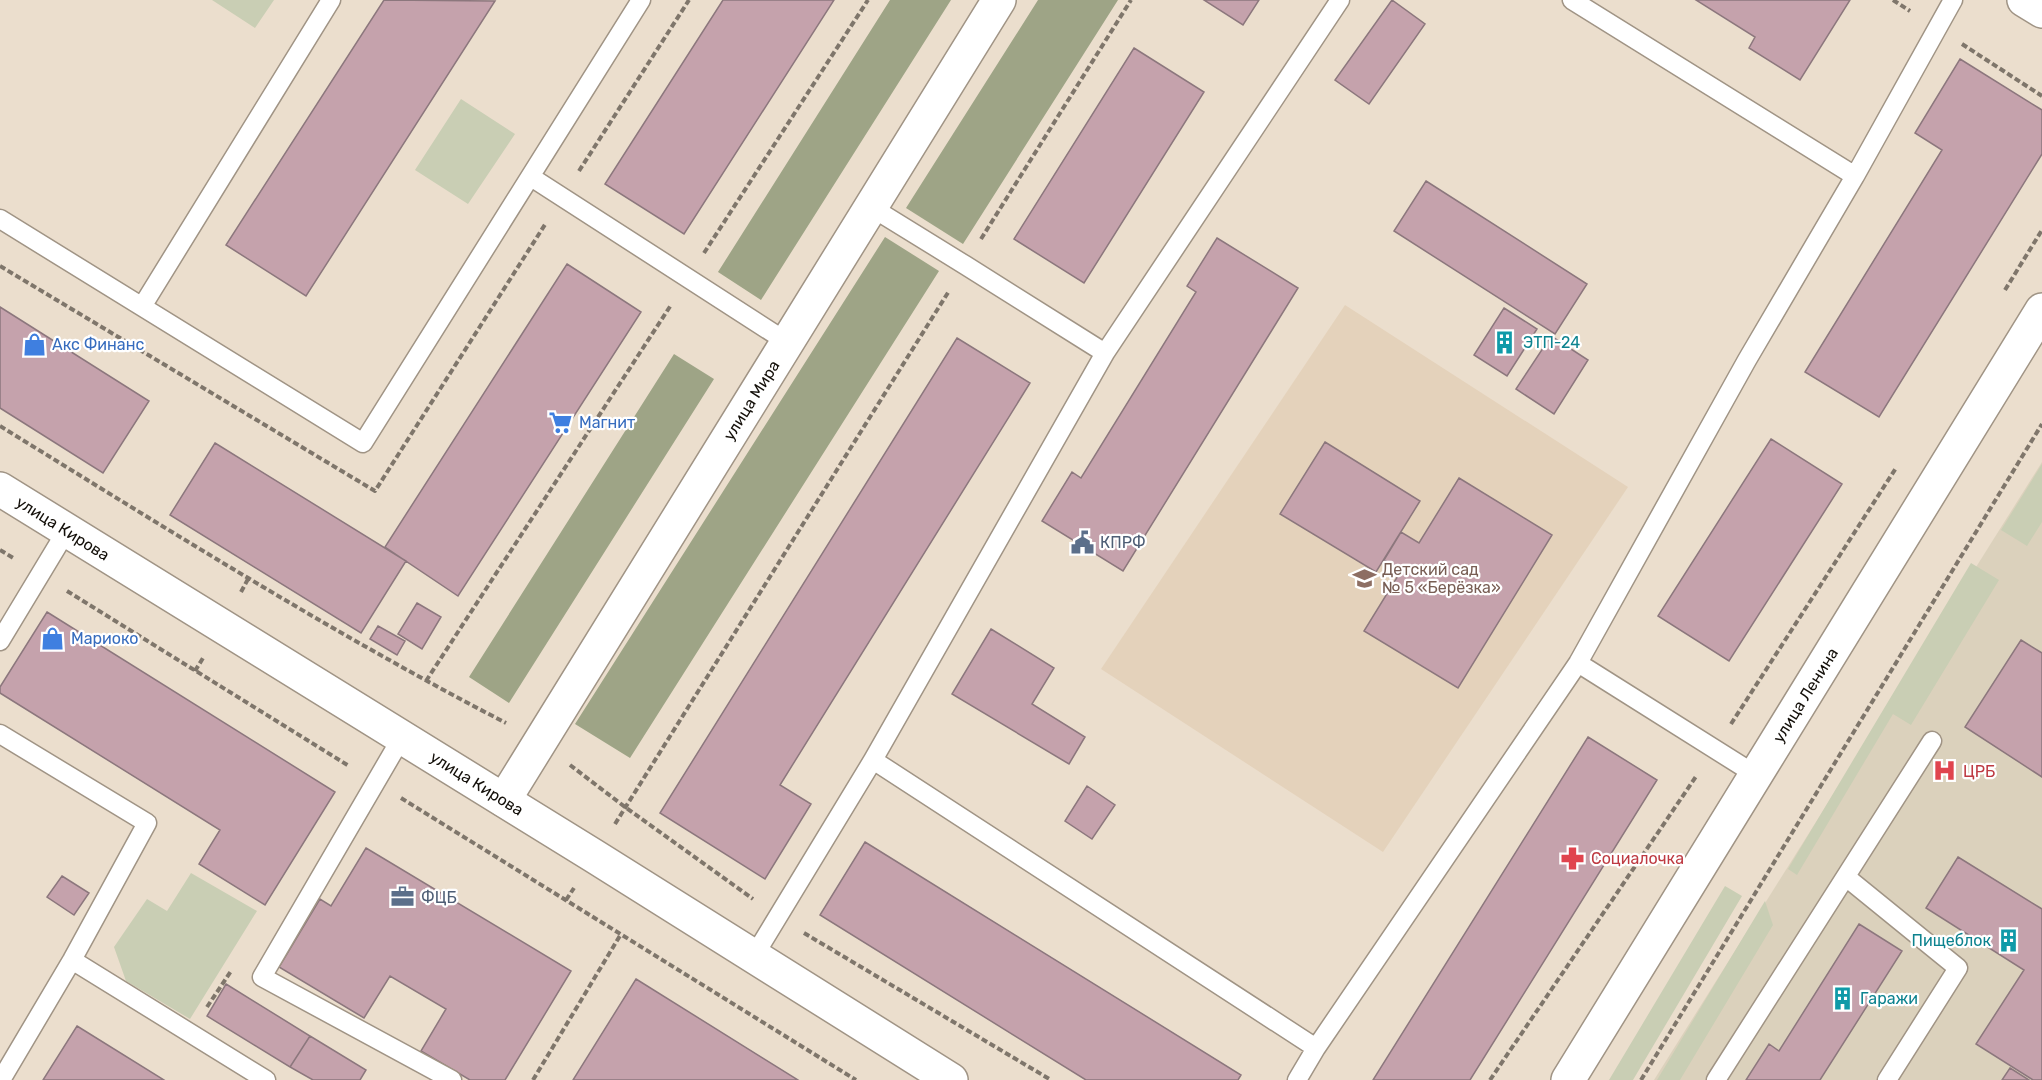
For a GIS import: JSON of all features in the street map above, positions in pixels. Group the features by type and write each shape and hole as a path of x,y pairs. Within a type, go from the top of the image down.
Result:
{"main road":[{"name":"улица Мира","path":"504,800 999,0"},
{"path":"2024,0 2042,11"},
{"name":"улица Ленина","path":"1568,1080 2042,310"},
{"name":"улица Кирова","path":"0,489 504,800 951,1080"}],"lane":[{"path":"143,305 331,0"},
{"path":"0,219 143,305 363,443 641,0"},
{"path":"754,956 873,760 1105,353 1340,0"},
{"path":"1572,0 1855,176"},
{"path":"1297,1080 1316,1048 1578,663 1747,360 1855,176 1953,0"},
{"path":"531,177 787,342"},
{"path":"870,207 1105,353"},
{"path":"0,641 67,530"},
{"path":"1578,663 1756,775"},
{"path":"0,734 147,823 72,960 1,1080"},
{"path":"402,737 262,977 452,1080"},
{"path":"1716,1080 1932,741"},
{"path":"873,760 1316,1048"},
{"path":"1846,876 1958,968 1887,1080"},
{"path":"72,960 266,1080"}],"path":[{"path":"0,267 375,491 689,0"},
{"path":"426,681 868,0"},
{"path":"566,900 1131,0"},
{"path":"1893,0 2042,96"},
{"path":"2005,291 2042,230"},
{"path":"1641,1080 2042,424"},
{"path":"0,426 248,579 426,681 540,741 625,807 778,917 1051,1080"},
{"path":"1490,1080 1714,749 1900,461"},
{"path":"0,550 856,1080"},
{"path":"533,1080 621,934"}],"shaded area":[{"name":"Детский сад № 5 «Берёзка»","path":"1345,305 1628,487 1383,852 1101,669"},
{"name":"ЦРБ","path":"2042,462 2042,1080 1654,1080"}],"green space":[{"path":"212,0 274,0 255,28"},
{"path":"890,0 951,0 761,300 718,272"},
{"path":"1038,0 1118,0 963,244 906,208"},
{"path":"461,99 515,134 468,204 415,170"},
{"path":"885,237 939,271 630,758 575,724"},
{"path":"674,354 714,379 509,703 469,677"},
{"path":"2042,464 2042,522 2027,546 2001,530"},
{"path":"1971,563 1999,580 1911,725 1893,714 1797,875 1788,869"},
{"path":"191,873 257,911 190,1019 126,981 114,947 147,899 167,911"},
{"path":"1725,886 1742,896 1633,1080 1609,1080"},
{"path":"1765,901 1773,925 1680,1080 1657,1080"}],"building":[{"path":"384,0 495,1 306,296 226,245"},
{"path":"723,0 834,0 684,234 605,184"},
{"path":"1204,0 1259,0 1243,25"},
{"path":"1392,0 1425,24 1369,104 1335,80"},
{"path":"1696,0 1850,0 1800,80 1749,48 1755,37"},
{"path":"1134,48 1204,92 1084,283 1014,239"},
{"path":"1960,59 2042,110 2042,154 1879,417 1805,372 1942,150 1915,133"},
{"path":"1426,181 1587,284 1555,334 1394,231"},
{"path":"1217,238 1298,288 1123,571 1042,521 1072,472 1081,478 1196,292 1187,286"},
{"path":"567,264 641,312 458,596 385,547"},
{"path":"0,307 149,401 103,473 0,408"},
{"name":"ЭТП-24","path":"1504,308 1537,329 1507,376 1474,355"},
{"path":"1551,336 1588,360 1554,414 1516,389"},
{"path":"957,338 1030,383 780,785 811,804 765,879 660,813"},
{"path":"1771,439 1842,484 1729,661 1658,616"},
{"path":"1325,442 1420,501 1376,572 1280,514"},
{"path":"215,443 406,561 361,633 170,515"},
{"path":"1459,478 1552,535 1458,688 1364,631 1401,571 1384,560 1401,532 1419,543"},
{"path":"417,603 441,617 422,649 398,634"},
{"path":"47,612 335,792 265,905 199,864 220,830 0,693 0,687"},
{"path":"378,626 405,641 397,655 370,639"},
{"path":"991,629 1054,668 1032,704 1085,737 1069,764 952,694"},
{"path":"2021,640 2042,653 2042,777 1965,727"},
{"path":"1588,737 1657,780 1470,1080 1373,1080"},
{"path":"1087,786 1115,805 1092,839 1065,821"},
{"path":"865,842 1241,1075 1238,1080 1086,1080 820,915"},
{"path":"366,848 571,971 505,1080 470,1080 421,1051 446,1009 390,976 364,1018 279,967 320,899 331,906"},
{"name":"Пищеблок","path":"1958,857 2042,909 2042,1080 2033,1080 1976,1044 2024,970 1926,908"},
{"path":"62,876 89,893 74,915 47,897"},
{"name":"Гаражи","path":"1859,924 1902,951 1820,1080 1746,1080 1769,1044 1779,1051"},
{"path":"636,979 798,1080 573,1080"},
{"path":"226,984 310,1036 290,1067 207,1016"},
{"path":"77,1026 164,1080 43,1080"},
{"path":"310,1036 366,1070 360,1080 313,1080 290,1067"},
{"path":"2010,1068 2029,1080 2002,1080"}],"place":[{"name":"ЭТП-24","path":"1505,342"},
{"name":"Акс Финанс","path":"34,344"},
{"name":"Магнит","path":"561,422"},
{"name":"КПРФ","path":"1082,542"},
{"name":"Детский сад № 5 «Берёзка»","path":"1364,578"},
{"name":"Мариоко","path":"53,638"},
{"name":"ЦРБ","path":"1945,771"},
{"name":"Социалочка","path":"1573,858"},
{"name":"ФЦБ","path":"403,897"},
{"name":"Пищеблок","path":"2009,940"},
{"name":"Гаражи","path":"1842,998"}]}
